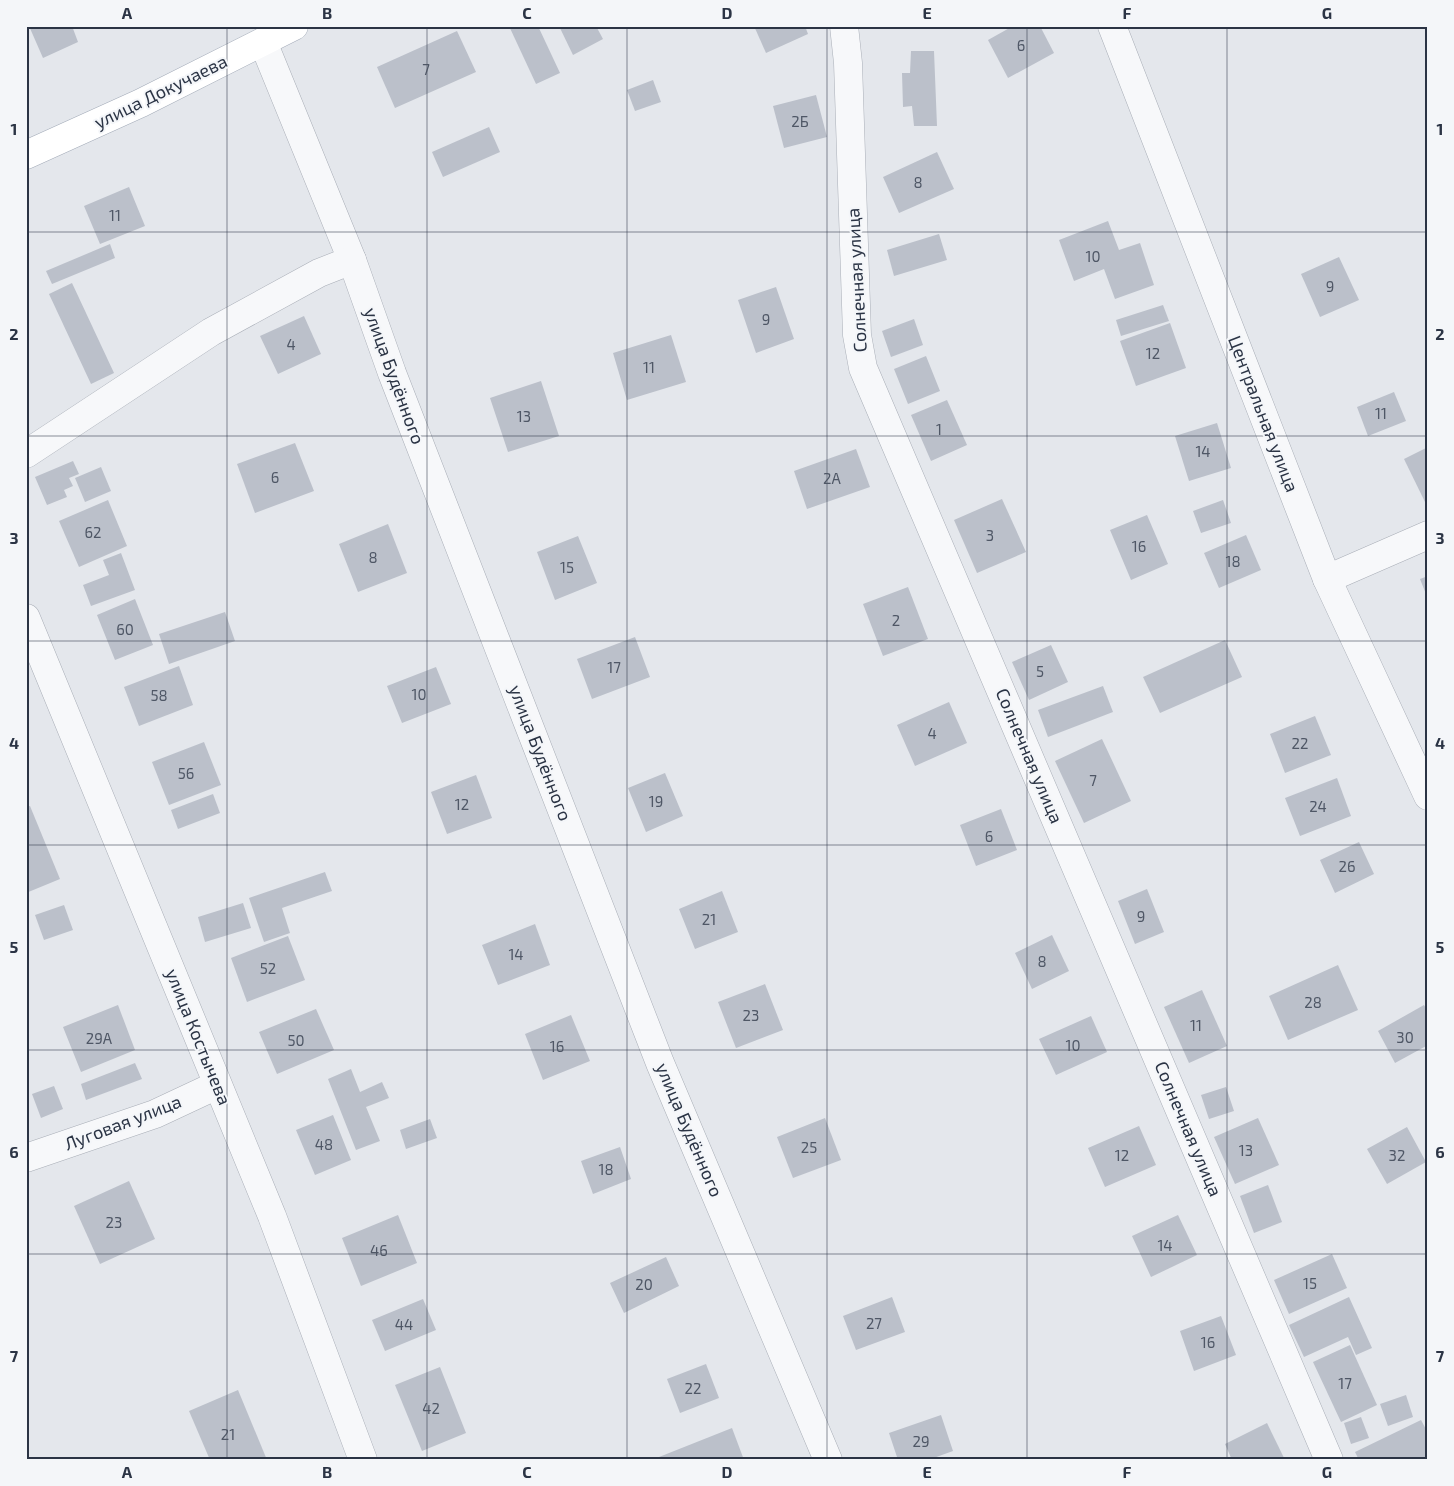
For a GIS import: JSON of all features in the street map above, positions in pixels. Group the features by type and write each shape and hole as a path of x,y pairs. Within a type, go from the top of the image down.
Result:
{"main road":[{"name":"улица Докучаева","path":"26,155 142,103 294,26"}],"street":[{"name":"Солнечная улица","path":"844,26 848,64 857,335 863,368 1329,1460"},
{"name":"Центральная улица","path":"1112,26 1327,579 1428,796"},
{"name":"улица Будённого","path":"263,42 352,260 392,373 660,1063 828,1460"},
{"path":"26,454 211,332 319,273 352,260"},
{"path":"1327,579 1428,535"},
{"name":"улица Костычева","path":"26,618 272,1216 363,1460"},
{"name":"Луговая улица","path":"26,1158 155,1114 217,1085"}],"building":[{"path":"29,26 72,26 78,42 43,58"},
{"path":"509,26 538,26 560,73 536,84"},
{"path":"559,26 596,26 603,39 573,55"},
{"path":"754,26 805,26 808,34 766,53"},
{"path":"1013,26 1040,26 1054,53 1008,78 988,40"},
{"path":"457,31 476,72 395,108 377,67"},
{"path":"911,51 934,51 937,126 914,126 912,106 903,107 902,73 910,73"},
{"path":"653,80 661,102 635,111 627,90"},
{"path":"816,95 827,137 784,148 773,106"},
{"path":"489,127 500,152 443,177 432,152"},
{"path":"937,152 954,189 899,213 883,177"},
{"path":"129,187 145,226 100,244 84,206"},
{"path":"1108,221 1119,250 1140,243 1154,285 1115,299 1104,269 1074,281 1059,240"},
{"path":"939,234 947,260 894,276 887,250"},
{"path":"110,244 115,258 52,284 46,271"},
{"path":"1339,257 1359,300 1320,317 1301,274"},
{"path":"72,283 114,373 91,384 49,294"},
{"path":"776,287 794,339 756,353 738,300"},
{"path":"1163,305 1169,321 1121,336 1116,320"},
{"path":"304,316 321,354 278,374 260,336"},
{"path":"914,319 923,345 891,357 882,331"},
{"path":"1170,323 1186,368 1136,386 1120,341"},
{"path":"671,335 686,382 627,400 613,353"},
{"path":"926,356 940,391 908,404 894,369"},
{"path":"541,381 559,436 508,452 490,398"},
{"path":"1394,392 1406,421 1368,436 1357,407"},
{"path":"947,400 967,445 931,461 911,415"},
{"path":"1217,423 1231,468 1189,481 1175,436"},
{"path":"295,443 314,491 255,513 237,464"},
{"path":"1428,447 1428,501 1425,502 1404,459"},
{"path":"856,449 870,487 807,509 794,471"},
{"path":"73,461 79,474 69,478 73,486 64,490 67,497 47,505 35,477"},
{"path":"101,467 111,491 85,502 75,478"},
{"path":"1002,499 1026,552 977,573 954,520"},
{"path":"108,500 127,546 79,567 59,521"},
{"path":"1223,500 1231,523 1201,533 1193,511"},
{"path":"1147,515 1168,564 1131,580 1110,530"},
{"path":"388,524 407,573 358,592 339,544"},
{"path":"1246,535 1261,570 1219,588 1204,553"},
{"path":"578,536 597,583 555,600 537,552"},
{"path":"121,553 135,590 91,606 83,585 109,575 103,560"},
{"path":"1428,576 1428,599 1420,579"},
{"path":"908,587 928,639 883,656 863,604"},
{"path":"135,599 153,645 115,660 97,615"},
{"path":"225,612 235,641 169,664 159,634"},
{"path":"635,637 650,677 592,699 577,659"},
{"path":"1225,640 1242,677 1160,713 1143,677"},
{"path":"1051,645 1068,682 1029,700 1012,662"},
{"path":"179,666 193,705 139,726 124,687"},
{"path":"436,667 451,704 402,723 387,686"},
{"path":"1103,686 1113,712 1048,737 1038,710"},
{"path":"949,702 967,743 915,766 897,725"},
{"path":"1315,716 1331,755 1285,773 1270,734"},
{"path":"1102,739 1131,801 1084,823 1055,761"},
{"path":"204,742 221,785 169,805 152,762"},
{"path":"665,773 683,816 646,832 628,788"},
{"path":"476,775 492,818 447,834 431,792"},
{"path":"1337,778 1351,816 1300,836 1285,798"},
{"path":"213,794 220,813 178,829 171,810"},
{"path":"30,806 60,879 26,893 26,807"},
{"path":"1001,809 1017,850 976,866 960,825"},
{"path":"1359,842 1374,874 1335,893 1320,860"},
{"path":"325,872 332,891 282,908 290,933 264,942 249,898"},
{"path":"1147,889 1164,932 1135,944 1118,901"},
{"path":"722,891 738,932 695,949 679,909"},
{"path":"243,903 251,928 205,942 198,917"},
{"path":"64,905 73,930 44,940 35,915"},
{"path":"535,924 550,965 498,985 482,945"},
{"path":"1052,935 1069,971 1032,989 1015,953"},
{"path":"288,936 305,980 247,1002 231,958"},
{"path":"1338,965 1358,1010 1288,1040 1269,996"},
{"path":"765,984 783,1030 736,1048 718,1002"},
{"path":"1202,990 1227,1046 1189,1063 1164,1007"},
{"path":"118,1005 135,1050 81,1072 63,1027"},
{"path":"1424,1005 1428,1012 1428,1045 1395,1063 1378,1031"},
{"path":"316,1009 334,1050 277,1074 259,1032"},
{"path":"571,1015 590,1061 543,1080 525,1034"},
{"path":"1091,1016 1107,1052 1056,1075 1039,1039"},
{"path":"135,1063 142,1079 86,1100 81,1084"},
{"path":"351,1069 360,1092 382,1082 389,1098 366,1107 380,1141 356,1150 328,1079"},
{"path":"54,1086 63,1109 41,1118 32,1094"},
{"path":"1226,1087 1234,1111 1209,1119 1201,1095"},
{"path":"333,1115 351,1160 315,1175 296,1130"},
{"path":"825,1118 841,1160 793,1178 777,1137"},
{"path":"1258,1118 1279,1165 1235,1184 1214,1137"},
{"path":"430,1119 437,1138 406,1149 400,1130"},
{"path":"1139,1126 1156,1165 1105,1187 1088,1148"},
{"path":"1407,1127 1426,1162 1387,1184 1367,1149"},
{"path":"620,1147 631,1179 593,1194 581,1161"},
{"path":"129,1181 155,1239 100,1264 74,1206"},
{"path":"1268,1185 1282,1222 1254,1233 1240,1196"},
{"path":"398,1215 417,1263 361,1286 342,1238"},
{"path":"1178,1215 1197,1255 1151,1277 1132,1236"},
{"path":"1332,1254 1347,1288 1289,1314 1274,1280"},
{"path":"666,1257 679,1286 624,1313 610,1283"},
{"path":"892,1297 905,1332 856,1350 843,1316"},
{"path":"1349,1297 1372,1348 1356,1355 1348,1337 1304,1357 1289,1325"},
{"path":"423,1299 436,1330 385,1351 372,1320"},
{"path":"1221,1316 1236,1355 1194,1371 1180,1331"},
{"path":"1350,1345 1377,1405 1341,1422 1313,1362"},
{"path":"706,1364 719,1398 680,1413 667,1379"},
{"path":"440,1367 466,1433 422,1451 395,1385"},
{"path":"238,1390 267,1460 210,1460 189,1411"},
{"path":"1406,1395 1413,1417 1388,1426 1380,1404"},
{"path":"941,1415 953,1451 928,1460 898,1460 889,1433"},
{"path":"1361,1417 1369,1438 1351,1444 1344,1423"},
{"path":"1421,1420 1428,1433 1428,1460 1359,1460 1355,1452"},
{"path":"1267,1423 1285,1460 1232,1460 1225,1444"},
{"path":"732,1428 744,1460 660,1460 659,1457"}]}
